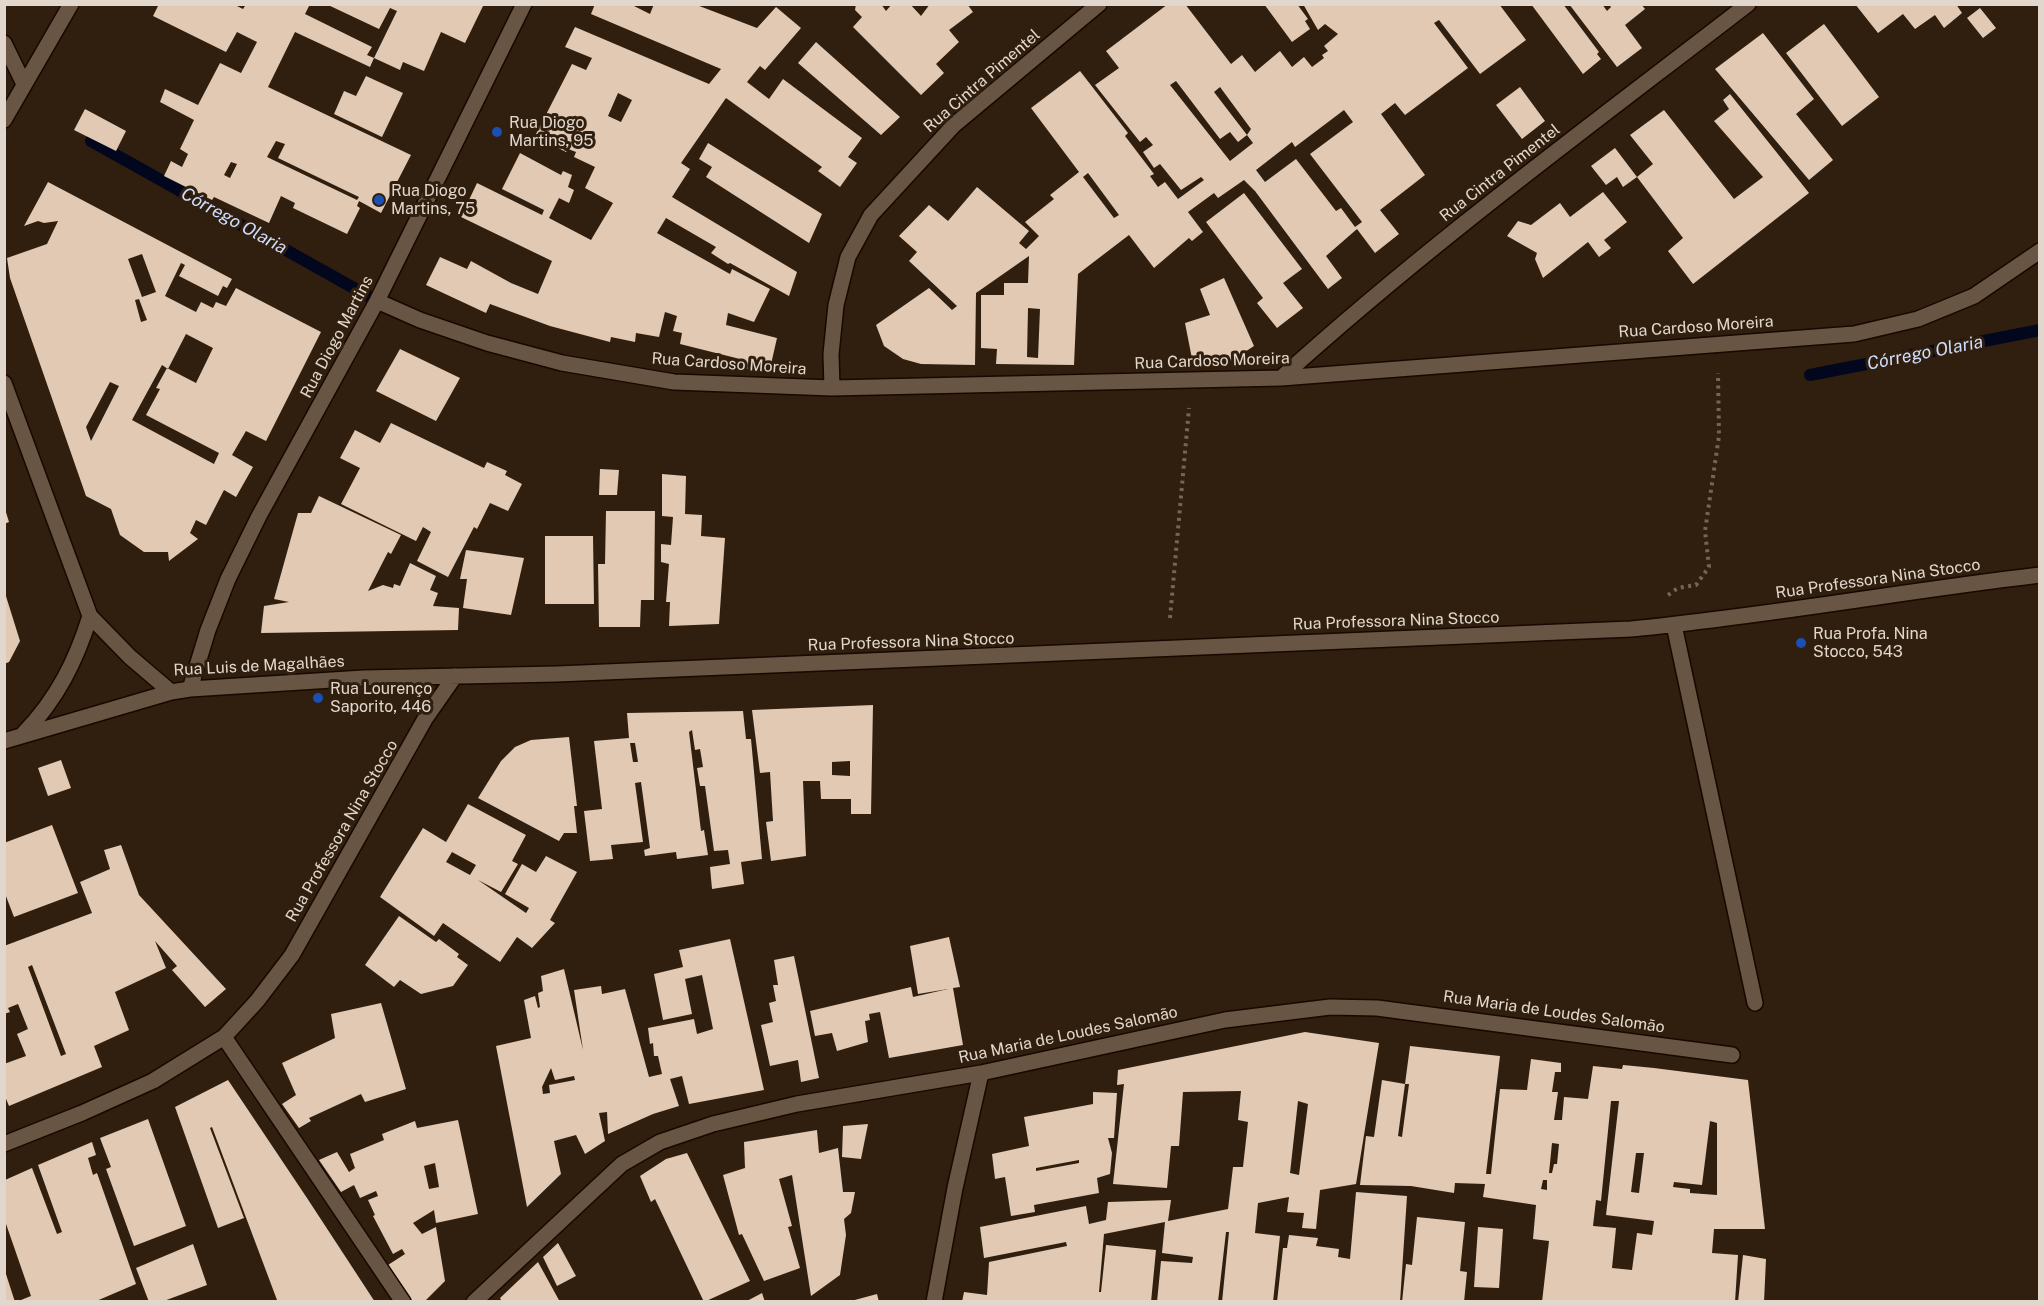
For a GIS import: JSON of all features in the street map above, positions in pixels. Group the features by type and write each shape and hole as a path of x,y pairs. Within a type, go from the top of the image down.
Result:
{"street":[{"path":"4,120 71,4"},
{"name":"Rua Diogo Martins","path":"190,689 208,630 228,579 259,516 377,301 524,4"},
{"name":"Rua Cintra Pimentel","path":"832,388 831,354 836,305 848,257 871,214 954,125 1099,4"},
{"name":"Rua Cintra Pimentel","path":"1281,378 1383,289 1476,214 1748,4"},
{"path":"4,43 24,84"},
{"path":"4,67 24,84"},
{"name":"Rua Cardoso Moreira","path":"377,301 442,328 562,363 674,382 832,388 1281,378 1854,333 1918,319 1974,296 2040,251"},
{"name":"Rua Luis de Magalhães","path":"4,383 90,616 130,657 171,692 364,678 455,676"},
{"name":"Rua Professora Nina Stocco","path":"4,1144 82,1113 153,1081 224,1037 257,1001 292,955 425,719 455,676 557,674 1167,649 1544,633 1671,625 2040,575"},
{"path":"24,733 45,712 70,672 90,616"},
{"path":"1671,625 1755,1003"},
{"path":"4,741 24,733 171,692"},
{"name":"Rua Maria de Loudes Salomão","path":"474,1302 622,1164 660,1142 713,1124 797,1104 981,1074 1226,1020 1330,1007 1424,1012 1732,1055"},
{"path":"224,1037 403,1302"},
{"path":"934,1302 955,1188 981,1074"}],"path":[{"path":"1671,625 1667,595 1678,588 1696,585 1709,567 1706,531 1719,436 1717,344"},
{"path":"1167,649 1192,380"}],"building":[{"path":"159,4 233,4 243,9 245,6 242,4 310,4 305,14 372,47 367,55 374,58 370,67 295,32 268,87 411,155 381,213 359,201 357,206 360,208 347,234 293,208 295,203 281,196 269,223 214,197 212,200 164,176 171,161 182,167 188,154 180,149 194,120 160,102 165,89 198,105 220,63 241,73 257,42 237,32 226,52 153,16","holes":["276,141 285,144 278,158 359,197 357,200 267,157","231,162 237,164 230,178 224,175"]},
{"path":"326,4 484,4 465,43 441,32 424,71 403,62 400,70 374,58 397,11 390,8 379,29"},
{"path":"595,4 630,4 650,14 654,4 694,4 757,28 776,7 801,28 765,70 760,66 747,82 769,99 783,79 862,138 848,157 857,163 840,187 818,171 822,167 726,98 681,163 690,169 672,197 797,272 789,296 730,263 728,264 711,253 716,247 666,218 657,233 730,274 732,269 770,289 754,322 728,313 726,325 777,338 769,373 738,367 740,359 680,344 682,333 673,331 677,316 665,312 659,337 636,333 635,342 611,337 610,342 550,326 490,304 486,313 426,285 440,257 467,269 471,261 511,283 538,294 552,261 461,217 477,183 542,215 544,210 502,189 520,153 561,175 563,171 572,175 568,187 574,190 569,203 559,198 549,218 591,240 613,203 585,188 595,167 574,157 576,152 568,149 566,152 535,136 572,64 586,70 592,58 565,47 575,27 709,84 721,69 591,14","holes":["618,93 632,100 621,122 608,116"]},
{"path":"856,4 881,4 886,11 892,4 910,4 921,16 930,4 967,4 973,12 949,30 959,42 936,64 944,73 921,95 853,27 862,17 855,10"},
{"path":"1168,4 1185,4 1231,64 1242,55 1255,72 1280,51 1292,67 1304,57 1312,67 1324,58 1322,55 1328,51 1324,46 1338,34 1325,24 1318,30 1303,4 1499,4 1526,40 1480,74 1439,20 1434,23 1468,68 1405,115 1395,103 1381,114 1425,175 1380,210 1399,234 1375,253 1357,229 1326,256 1342,278 1328,289 1255,191 1244,180 1218,198 1214,193 1188,212 1203,232 1192,241 1189,238 1154,268 1129,235 1078,274 1074,365 996,364 997,349 981,348 981,295 1004,295 1004,283 1028,283 1029,256 976,293 975,365 921,364 903,359 884,346 876,325 929,288 952,310 957,306 909,261 917,252 899,236 929,205 948,221 977,187 1029,231 1019,243 1026,249 1039,236 1025,222 1054,199 1050,195 1079,172 1031,108 1080,71 1128,133 1125,136 1154,174 1150,176 1158,187 1165,182 1178,199 1204,180 1201,177 1181,190 1160,164 1154,168 1143,152 1153,145 1146,137 1140,142 1095,85 1119,68 1106,51","holes":["1176,81 1220,139 1230,132 1238,142 1247,135 1253,143 1230,161 1170,85","1220,87 1251,129 1247,135 1214,92","1344,110 1353,122 1310,154 1362,222 1355,227 1341,208 1336,211 1296,159 1265,182 1256,170 1292,142 1295,147","1088,173 1119,215 1114,218 1083,177","1028,308 1040,309 1038,358 1027,357"]},
{"path":"1264,4 1297,4 1308,19 1305,21 1310,29 1292,42"},
{"path":"1531,4 1563,4 1599,52 1597,54 1601,59 1583,74"},
{"path":"1569,4 1602,4 1607,11 1611,7 1609,4 1641,4 1645,9 1625,25 1642,48 1617,67"},
{"path":"1855,4 1956,4 1962,13 1944,28 1935,15 1915,29 1903,14 1878,33"},
{"path":"1980,8 1996,28 1983,38 1967,18"},
{"path":"1824,24 1879,97 1842,126 1786,53"},
{"path":"1763,33 1814,99 1796,114 1833,160 1809,180 1715,69"},
{"path":"816,42 900,117 881,135 798,63"},
{"path":"366,76 403,93 382,137 334,114 344,91 356,96"},
{"path":"1520,87 1545,121 1522,139 1496,105"},
{"path":"1730,94 1809,193 1693,284 1668,251 1683,238 1637,177 1653,164 1630,135 1664,110 1734,199 1763,177 1714,121 1729,109 1723,100"},
{"path":"85,109 126,131 116,151 74,130"},
{"path":"708,143 822,214 809,243 706,177 712,167 699,159"},
{"path":"1615,148 1637,177 1623,187 1617,177 1606,185 1591,166"},
{"path":"48,182 232,279 227,288 223,286 218,296 179,276 185,265 181,263 165,296 196,312 201,302 213,308 216,302 226,306 236,288 321,332 266,441 246,431 232,455 253,467 236,497 224,490 206,525 196,520 190,533 198,539 169,561 168,552 144,552 120,535 111,509 86,496 10,278 7,258 47,244 58,221 44,223 38,221 24,226","holes":["142,254 156,292 142,297 128,259","139,299 147,320 141,322 135,300","186,334 213,348 196,383 168,369","162,365 167,368 156,388 160,389 146,415 219,453 214,464 132,420","110,382 119,386 91,441 86,427"]},
{"path":"1603,192 1627,222 1604,240 1611,248 1599,257 1588,242 1543,278 1535,259 1537,253 1507,236 1518,221 1531,225 1560,203 1570,217"},
{"path":"1244,193 1302,269 1283,283 1303,308 1277,328 1257,303 1263,298 1206,222"},
{"path":"1224,278 1254,346 1231,361 1228,355 1210,361 1211,367 1194,369 1185,323 1210,315 1200,289"},
{"path":"400,349 460,378 436,421 376,391"},
{"path":"391,423 484,468 487,462 507,471 505,475 522,484 508,511 490,503 477,529 474,527 448,577 417,561 431,532 423,527 416,541 341,504 360,468 340,458 355,430 380,443"},
{"path":"600,469 619,470 617,495 599,495"},
{"path":"662,474 686,476 685,514 702,515 701,536 725,538 719,624 669,626 670,602 666,602 669,564 661,562 661,544 671,545 673,517 662,516"},
{"path":"319,496 401,535 391,554 388,552 368,591 383,585 393,588 394,584 400,586 410,563 436,576 430,590 438,593 433,606 459,608 458,630 261,633 264,606 289,602 274,599 298,513 311,513"},
{"path":"4,510 9,522 4,524"},
{"path":"606,511 655,511 654,600 641,600 640,627 599,627 598,564 605,564"},
{"path":"545,536 593,536 594,604 545,604"},
{"path":"466,550 524,558 511,615 463,608 467,579 460,579"},
{"path":"5,593 20,641 9,662 4,664"},
{"path":"873,705 871,814 851,814 851,799 821,799 820,781 803,781 806,856 771,861 766,822 773,821 770,772 760,773 752,710","holes":["850,761 850,776 832,775 832,762"]},
{"path":"743,711 746,739 751,739 762,859 741,862 744,884 712,889 710,867 730,864 728,850 714,851 705,786 700,786 697,768 703,767 700,749 695,750 692,730 689,732 701,831 704,830 708,855 677,859 676,852 645,856 644,850 650,848 641,782 635,783 643,842 611,845 613,859 590,861 584,811 602,809 594,741 629,738 627,713","holes":["630,743 635,743 638,762 633,762"]},
{"path":"569,737 577,806 574,806 577,833 564,833 559,841 478,798 501,761 515,747 531,740"},
{"path":"61,760 71,788 48,796 38,768"},
{"path":"468,804 526,835 512,861 518,864 501,892 478,880 526,913 529,908 505,894 522,864 536,872 546,856 577,872 550,920 555,923 532,948 517,937 500,962 443,923 434,936 380,897 423,828 446,842","holes":["452,852 476,865 470,875 446,862"]},
{"path":"52,825 78,893 14,917 4,891 4,843"},
{"path":"121,845 139,895 226,989 205,1007 172,970 177,966 155,941 166,968 115,992 129,1030 94,1046 102,1067 9,1106 4,1094 4,1064 26,1056 17,1034 28,1029 18,1004 8,1008 10,1012 4,1014 4,946 92,913 80,882 110,869 104,850","holes":["32,965 66,1054 61,1056 28,967"]},
{"path":"399,916 436,942 439,939 459,954 457,957 468,965 453,986 421,994 400,980 394,987 365,965"},
{"path":"949,937 960,987 953,988 963,1045 889,1058 880,1012 869,1014 870,1020 865,1021 868,1042 837,1051 832,1033 815,1036 810,1011 911,987 913,997 948,989 918,994 910,946"},
{"path":"730,939 764,1090 689,1104 682,1076 670,1079 679,1106 653,1114 608,1134 607,1112 599,1113 605,1141 585,1154 576,1135 554,1141 561,1174 527,1207 496,1046 531,1038 524,1000 535,996 538,1008 540,1007 538,993 543,991 541,976 564,969 583,1050 574,990 601,986 602,994 625,989 649,1077 662,1074 658,1056 654,1056 653,1043 650,1044 648,1028 694,1019 697,1034 713,1029 702,975 685,979 692,1014 663,1020 654,974 683,967 679,950","holes":["551,1068 555,1080 574,1076 575,1080 549,1085 550,1093 543,1094 542,1087"]},
{"path":"794,956 819,1078 801,1082 798,1060 770,1066 761,1025 773,1022 769,1003 776,1001 773,985 778,985 774,960"},
{"path":"381,1003 406,1089 365,1102 361,1094 309,1118 311,1121 299,1128 282,1104 296,1095 282,1063 335,1038 331,1014"},
{"path":"1305,1032 1379,1043 1356,1184 1320,1190 1316,1229 1302,1228 1304,1213 1287,1212 1289,1197 1258,1203 1255,1233 1280,1236 1273,1302 1222,1302 1229,1232 1226,1232 1218,1302 1157,1302 1161,1261 1192,1263 1193,1257 1162,1253 1165,1222 1104,1234 1099,1292 1101,1292 1106,1245 1156,1250 1151,1302 962,1302 964,1292 987,1295 989,1262 1067,1246 1066,1242 984,1258 980,1227 1086,1206 1089,1224 1106,1220 1108,1202 1171,1200 1168,1221 1228,1209 1233,1167 1243,1167 1248,1122 1238,1120 1241,1091 1183,1092 1179,1146 1171,1146 1167,1188 1113,1184 1124,1084 1117,1085 1118,1070","holes":["1298,1101 1308,1104 1299,1175 1290,1173"]},
{"path":"1410,1046 1500,1056 1486,1174 1491,1174 1500,1089 1527,1090 1531,1059 1561,1063 1561,1072 1555,1072 1552,1092 1558,1092 1554,1120 1562,1120 1564,1097 1588,1099 1593,1066 1622,1069 1623,1065 1748,1080 1765,1229 1714,1229 1712,1253 1738,1255 1735,1302 1542,1302 1549,1241 1533,1239 1536,1205 1483,1197 1485,1184 1455,1183 1454,1193 1411,1186 1360,1185 1366,1136 1374,1137 1382,1080 1405,1084","holes":["1405,1084 1409,1084 1402,1137 1398,1136","1611,1101 1619,1101 1606,1215 1654,1221 1652,1235 1637,1233 1632,1270 1612,1268 1616,1228 1593,1226 1596,1200 1601,1201","1710,1121 1717,1123 1717,1195 1690,1193 1690,1189 1673,1187 1674,1182 1702,1185","1552,1143 1559,1144 1557,1164 1554,1164 1552,1173 1549,1173","1636,1153 1644,1153 1639,1193 1631,1192","1543,1180 1547,1180 1547,1190 1541,1189"]},
{"path":"228,1080 375,1302 274,1302 277,1300 212,1127 210,1128 244,1218 218,1228 175,1107"},
{"path":"1093,1092 1117,1093 1114,1138 1108,1138 1112,1153 1110,1174 1097,1178 1099,1193 1034,1205 1035,1212 1011,1216 1005,1177 995,1179 992,1154 1029,1146 1024,1117 1093,1104","holes":["1079,1160 1079,1163 1036,1171 1036,1168"]},
{"path":"148,1119 186,1226 134,1246 106,1169 111,1167 100,1138"},
{"path":"458,1120 478,1214 436,1223 434,1210 413,1223 422,1234 436,1227 445,1281 424,1302 413,1302 388,1265 405,1254 402,1249 393,1254 373,1216 375,1215 368,1200 378,1196 376,1191 360,1198 354,1185 341,1192 319,1160 337,1152 349,1172 355,1168 350,1154 384,1140 382,1134 415,1121 417,1128","holes":["435,1163 439,1187 429,1189 424,1166"]},
{"path":"868,1124 861,1159 842,1157 843,1126"},
{"path":"817,1130 819,1153 838,1148 843,1192 855,1192 851,1213 844,1219 846,1235 840,1275 811,1296 792,1175 779,1179 792,1226 788,1227 800,1268 764,1281 742,1234 739,1235 723,1175 745,1168 744,1142"},
{"path":"92,1142 96,1155 88,1158 93,1175 97,1173 136,1284 94,1302 16,1302 31,1296 5,1221 5,1180 32,1168 57,1234 62,1232 38,1165"},
{"path":"687,1153 750,1281 704,1302 655,1199 651,1202 640,1176 666,1159"},
{"path":"1356,1192 1407,1196 1400,1302 1277,1302 1283,1248 1287,1248 1289,1235 1318,1238 1316,1246 1339,1249 1338,1257 1350,1259"},
{"path":"1417,1217 1465,1222 1460,1271 1467,1272 1464,1302 1402,1302 1406,1264 1412,1265"},
{"path":"1478,1227 1503,1229 1499,1288 1474,1287"},
{"path":"558,1243 576,1276 557,1286 543,1257"},
{"path":"193,1244 207,1285 161,1302 149,1302 136,1268"},
{"path":"1743,1255 1766,1259 1764,1302 1738,1302"},
{"path":"538,1262 560,1302 502,1302 500,1298"},
{"path":"5,1271 15,1302 4,1302"},
{"path":"762,1293 765,1302 745,1302"},
{"path":"877,1294 879,1302 851,1302 851,1301"}],"waterway":[{"name":"Córrego Olaria","path":"91,141 377,301"},
{"name":"Córrego Olaria","path":"1810,375 2040,330"}],"place":[{"name":"Rua Diogo Martins, 95","path":"497,132"},
{"name":"Rua Diogo Martins, 75","path":"379,200"},
{"name":"Rua Profa. Nina Stocco, 543","path":"1801,643"},
{"name":"Rua Lourenço Saporito, 446","path":"318,698"}]}
